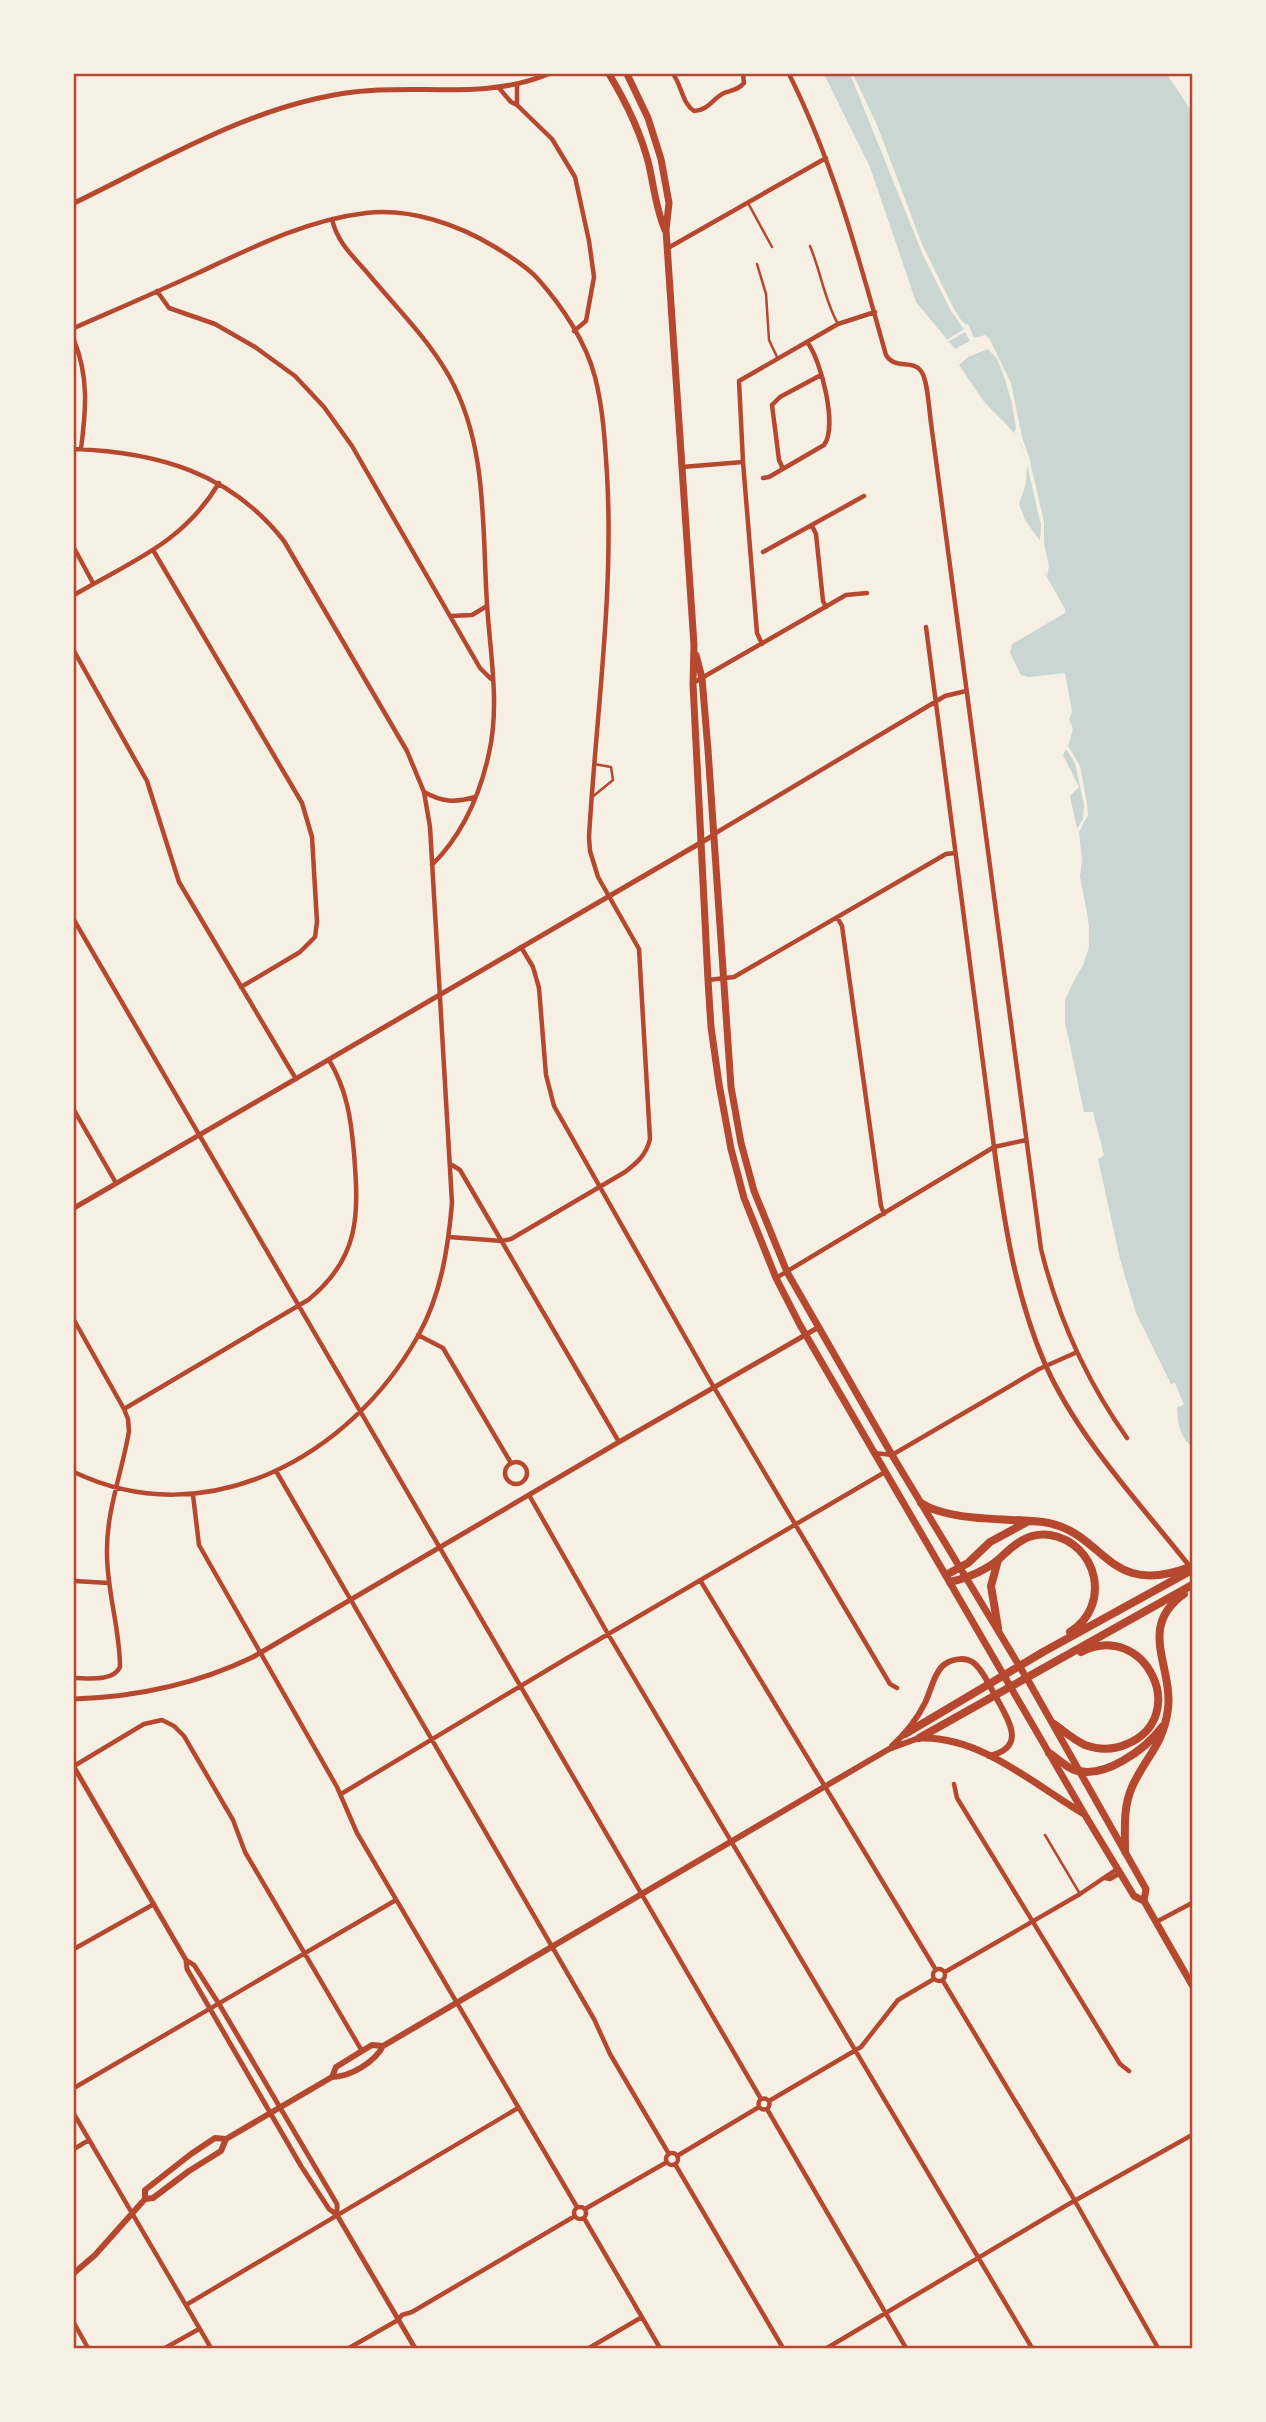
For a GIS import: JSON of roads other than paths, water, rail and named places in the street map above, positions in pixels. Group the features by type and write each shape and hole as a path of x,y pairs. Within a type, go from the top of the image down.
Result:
{"highway":[{"path":"921,1503 935,1511 952,1514 1043,1522 1071,1531 1128,1572 1154,1576 1182,1573"},
{"path":"948,1579 990,1542 1027,1522"},
{"path":"948,1579 965,1578 998,1560 1015,1544 1039,1535 1070,1541 1088,1559 1097,1588 1093,1605 1077,1628 1042,1652"},
{"path":"998,1560 991,1586 998,1628"},
{"path":"905,1734 1042,1652 1192,1569"},
{"path":"919,1738 1191,1586"},
{"path":"1125,1851 1125,1819 1129,1796 1163,1737 1167,1713 1168,1684 1158,1636 1167,1609 1191,1586"},
{"path":"1049,1664 1098,1646 1124,1648 1133,1652 1149,1668 1159,1695 1158,1706 1150,1726 1133,1742 1119,1747 1106,1749 1082,1744 1054,1724"},
{"path":"1049,1753 1072,1769 1082,1772 1113,1765 1134,1755 1148,1744 1163,1726"}],"main road":[{"path":"609,74 635,124 649,164 658,212 666,230"},
{"path":"627,74 648,118 662,159 669,203 666,230 694,645 692,684 708,980 714,1050 731,1149 744,1198 776,1278 806,1335 1085,1815 1134,1896 1144,1901 1192,1985"},
{"path":"694,645 702,678 731,1087 741,1143 754,1191 787,1272 892,1455 1082,1772 1146,1889 1144,1901"},
{"path":"889,1749 905,1734 924,1706 943,1665 957,1658 977,1666 1011,1724 1012,1739 1009,1745 999,1754 989,1756"},
{"path":"332,2077 337,2067 372,2045 383,2046 889,1749 919,1738 941,1737 958,1741 989,1756 1085,1815"},
{"path":"145,2199 145,2190 168,2170 215,2138 226,2139 332,2077 343,2077 378,2057 383,2046"},
{"path":"74,2273 95,2255 145,2199 153,2198 221,2151 226,2139"}],"street":[{"path":"74,203 234,127 293,106 354,92 402,88 499,88 548,74"},
{"path":"673,74 688,107 699,111 708,107 722,94 742,86 745,80 743,74"},
{"path":"789,74 826,158 854,239 887,359 898,365 918,368 923,375 1041,1249 1057,1304 1076,1353 1103,1404 1127,1438"},
{"path":"517,84 517,105"},
{"path":"499,88 552,139 578,185 594,277 586,321 575,331"},
{"path":"667,249 826,158"},
{"path":"74,328 295,230 332,219 369,213 414,215 482,239 537,278 575,331 595,376 605,446 610,518 608,591 591,798 590,851 594,867 639,950 650,1139 648,1150 640,1161 511,1239 502,1241 449,1237"},
{"path":"332,219 338,239 432,349 449,376 466,413 478,457 494,723 490,750 475,797 456,838 432,864"},
{"path":"157,291 169,308 234,334 275,360 295,376 324,407 352,446 480,668 492,680"},
{"path":"762,644 757,633 739,381 838,324 875,312"},
{"path":"74,340 83,367 86,394 81,449"},
{"path":"763,478 824,445 828,439 829,411 814,352 807,342"},
{"path":"783,469 779,460 772,405 780,397 821,375"},
{"path":"74,449 140,457 180,466 219,483 249,503 268,520 284,541 407,751 424,792 430,827 452,1203 449,1237 439,1284 418,1335 392,1375 361,1412 318,1445 276,1471 233,1487 193,1495 165,1496 115,1488 74,1472"},
{"path":"682,467 743,462"},
{"path":"74,595 172,538 195,517 219,483"},
{"path":"763,552 864,496"},
{"path":"812,526 816,534 823,601 826,607"},
{"path":"74,548 93,583"},
{"path":"153,550 302,803 312,837 317,922 315,937 300,952 241,987"},
{"path":"692,684 846,595 867,593"},
{"path":"451,616 471,615 487,606"},
{"path":"926,626 993,1147 1015,1276 1046,1366 1087,1436 1192,1569"},
{"path":"74,651 138,761 156,807 179,882 296,1079"},
{"path":"74,1208 609,897 950,694 966,691"},
{"path":"424,792 443,801 454,802 475,797"},
{"path":"708,980 734,977 946,854 955,853"},
{"path":"837,917 842,926 884,1214"},
{"path":"74,920 761,2099 760,2107"},
{"path":"522,947 533,967 539,988 548,1089 554,1106 794,1525 890,1684 897,1688"},
{"path":"124,1409 299,1306 322,1289 346,1254 355,1227 356,1189 351,1112 344,1088 329,1060"},
{"path":"74,1110 116,1183"},
{"path":"776,1278 993,1147 1026,1140"},
{"path":"451,1165 460,1170 619,1442"},
{"path":"74,1320 124,1409 129,1431 109,1516 107,1543 119,1671 110,1676 74,1678"},
{"path":"74,1699 111,1697 164,1688 212,1675 261,1653 819,1327"},
{"path":"418,1335 443,1348 511,1463"},
{"path":"874,1453 892,1455 1046,1366 1076,1353"},
{"path":"518,1462 527,1469 527,1477 522,1483 514,1484 508,1480 505,1473 511,1463 518,1462"},
{"path":"276,1471 553,1947 594,2019 610,2054 669,2154 667,2162 586,2209 584,2218 660,2348"},
{"path":"341,1794 885,1472"},
{"path":"193,1495 197,1540 341,1794 357,1833 577,2207 575,2216 349,2348"},
{"path":"529,1495 608,1634 976,2258 1032,2348"},
{"path":"701,1580 936,1970"},
{"path":"74,1581 109,1583"},
{"path":"362,2051 245,1852 233,1820 179,1730 169,1723 155,1720 74,1767 155,1905 186,1960 187,1969 270,2113 329,2209 337,2215 415,2348"},
{"path":"954,1784 957,1798 1120,2064 1129,2071"},
{"path":"1119,1871 1108,1874 1080,1894 945,1972 943,1981 1074,2200 1158,2348"},
{"path":"74,2088 396,1900"},
{"path":"1156,1922 1192,1903"},
{"path":"74,1949 143,1909 155,1905"},
{"path":"186,1960 194,1965 219,2004 337,2204 337,2215"},
{"path":"936,1970 945,1972"},
{"path":"934,1979 936,1970"},
{"path":"761,2099 769,2101 855,2051 867,2042 898,2000 934,1979 943,1981"},
{"path":"767,2109 769,2101"},
{"path":"783,2348 675,2164 677,2156 760,2107 767,2109 906,2348"},
{"path":"186,2305 519,2108"},
{"path":"74,2114 211,2348"},
{"path":"827,2348 1074,2200 1192,2135"},
{"path":"74,2149 89,2140"},
{"path":"669,2154 677,2156"},
{"path":"667,2162 675,2164"},
{"path":"577,2207 586,2209"},
{"path":"575,2216 584,2218"},
{"path":"589,2348 642,2317"},
{"path":"74,2323 88,2348"},
{"path":"165,2348 200,2329"}],"lane":[{"path":"748,203 772,247"},
{"path":"810,246 819,269 822,291 838,324"},
{"path":"757,264 766,295 769,341 778,359"},
{"path":"591,798 613,780 611,767 594,764"},
{"path":"1045,1835 1080,1894"}]}
